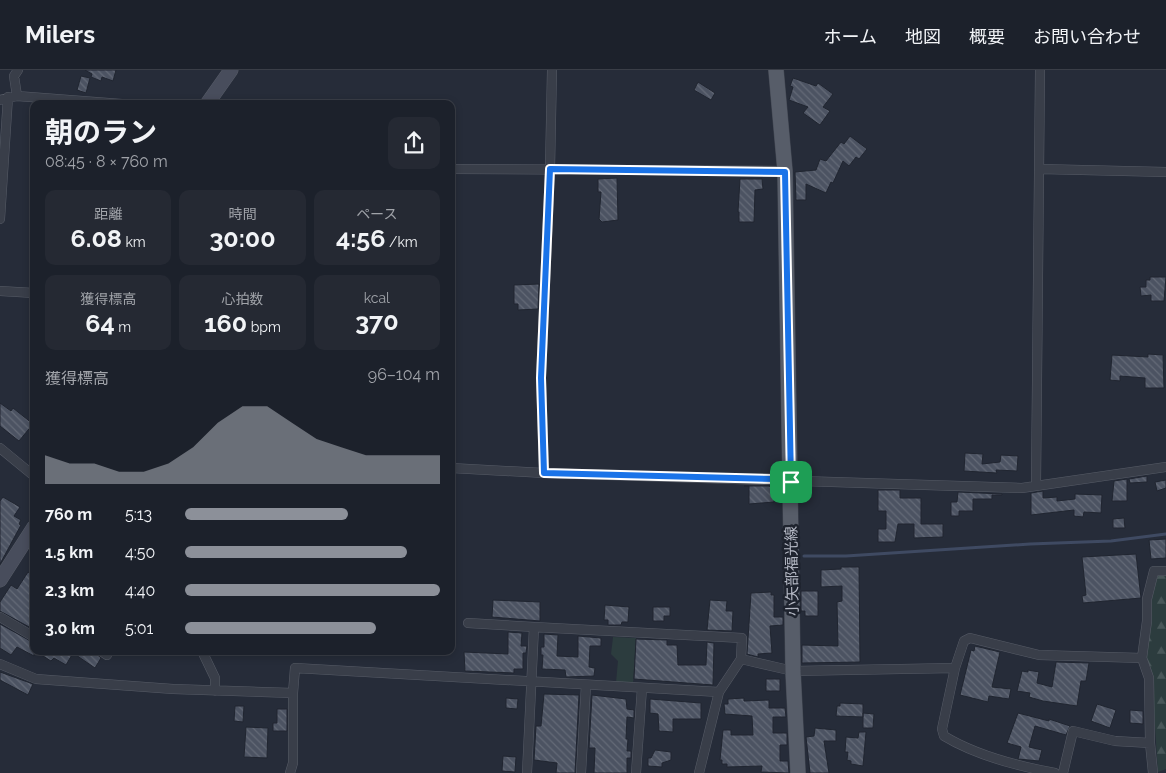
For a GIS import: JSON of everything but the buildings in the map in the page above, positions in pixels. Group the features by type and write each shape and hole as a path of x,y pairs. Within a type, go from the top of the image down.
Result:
{"main road":[{"path":"210,100 231,70"},
{"name":"小矢部福光線","path":"776,70 785,172 793,671 798,773"},
{"path":"0,580 30,533"}],"street":[{"path":"544,473 541,378 550,169 552,70"},
{"path":"1036,485 1040,70"},
{"path":"0,219 8,98 14,72"},
{"path":"8,98 46,100"},
{"path":"455,170 550,169 785,172"},
{"path":"1040,169 1166,172"},
{"path":"0,291 30,293"},
{"path":"0,448 30,473"},
{"path":"455,468 544,473 776,479 791,482 1022,488 1166,467"},
{"path":"1153,773 1150,743 1149,678 1142,658 1147,621 1147,599 1154,571 1166,571"},
{"path":"0,617 30,635"},
{"path":"468,623 742,638 741,659 719,692 699,773"},
{"path":"527,773 533,682 534,627"},
{"path":"1054,773 1017,766 944,736 942,729 955,668 964,640 970,638 1039,655 1142,658"},
{"path":"204,655 215,678 215,691"},
{"path":"741,659 793,671 955,668"},
{"path":"0,664 36,679 215,691 292,693"},
{"path":"290,773 293,763 292,693 295,668 719,692"},
{"path":"581,773 586,685"},
{"path":"636,773 642,688"},
{"path":"1063,773 1073,731 1116,741 1150,743"}],"green space":[{"path":"1166,572 1166,769 1158,772 1152,681 1142,659 1155,573"},
{"path":"613,637 636,638 633,684 616,683 618,661 611,654"}],"waterway":[{"path":"804,556 846,556 1030,544 1111,541 1166,534"}],"route":[{"path":"550,169 785,172 791,482 776,479 544,473 541,378 550,169"}]}
